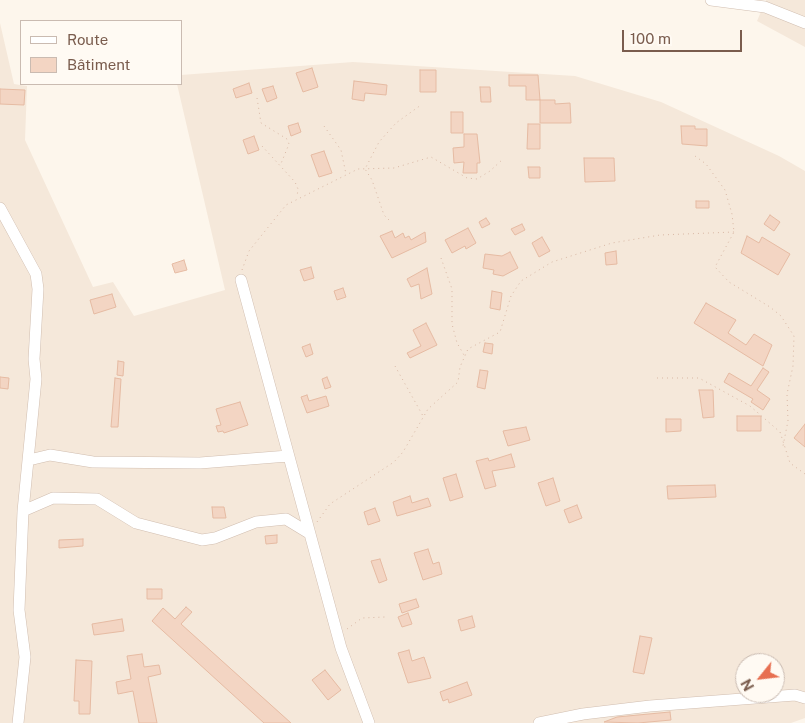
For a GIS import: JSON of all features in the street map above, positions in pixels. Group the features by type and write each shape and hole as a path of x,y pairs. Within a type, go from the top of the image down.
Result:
{"street":[{"path":"711,0 765,7 805,23"},
{"path":"0,208 36,274 36,379 23,511 19,610 25,657 18,723"},
{"path":"241,280 339,640 369,723"},
{"path":"29,460 50,455 93,462 200,463 288,456"},
{"path":"23,511 54,498 96,499 136,523 202,540 215,538 256,522 286,519 309,533"},
{"path":"539,723 583,714 650,706 795,696 805,698"}],"path":[{"path":"257,98 261,123 287,139 289,144 280,166"},
{"path":"365,169 379,142 396,123 421,105"},
{"path":"324,126 341,150 346,175"},
{"path":"262,146 295,182 298,189 297,198"},
{"path":"695,156 706,164 725,190 734,232 715,267 729,282 770,307 781,316 794,336 793,366 787,394 788,421 783,446"},
{"path":"241,280 243,263 249,251 286,205 358,169 394,168 431,157 468,178 477,179 490,171 503,159"},
{"path":"365,169 372,180 384,215 389,220"},
{"path":"309,533 330,504 394,462 403,452 428,409 458,382 460,367 468,349 500,332 511,296 521,281 552,262 628,240 642,240 660,235 734,232"},
{"path":"441,258 452,290 452,324 457,343 465,356"},
{"path":"395,366 423,417"},
{"path":"657,378 699,378 750,406 780,432 790,463 805,474"},
{"path":"339,640 353,623 362,618 385,617"}],"shaded area":[{"path":"766,0 805,0 805,47 757,21"},
{"path":"0,23 14,84 27,86 25,140 93,287 113,282 134,316 225,290 177,85 182,85 182,75 353,62 575,76 661,102 779,156 805,171 805,718 791,723 0,723"}],"building":[{"path":"312,68 318,87 303,92 296,73"},
{"path":"420,70 436,70 436,92 420,92"},
{"path":"509,75 538,75 540,100 526,100 526,86 509,86"},
{"path":"354,81 387,85 386,95 365,93 364,101 352,99"},
{"path":"249,83 252,93 236,98 233,89"},
{"path":"273,86 277,98 267,102 262,89"},
{"path":"480,87 490,87 491,102 481,102"},
{"path":"0,89 25,90 24,105 0,104"},
{"path":"540,100 555,100 555,104 570,103 571,123 540,123"},
{"path":"451,112 463,112 463,133 451,133"},
{"path":"298,123 301,132 291,136 288,126"},
{"path":"528,124 540,124 540,149 527,149"},
{"path":"681,126 695,126 695,129 707,129 707,146 682,144"},
{"path":"464,134 477,134 480,163 477,163 477,173 463,173 464,162 454,163 453,148 464,147"},
{"path":"254,136 259,150 248,154 243,140"},
{"path":"324,151 332,173 319,177 311,155"},
{"path":"584,158 614,158 615,181 585,182"},
{"path":"528,167 540,167 540,178 529,178"},
{"path":"696,201 709,201 709,208 696,208"},
{"path":"770,215 780,222 774,231 764,224"},
{"path":"486,218 490,224 482,228 479,222"},
{"path":"522,224 525,230 515,235 511,229"},
{"path":"468,228 476,243 466,249 465,246 452,253 445,240"},
{"path":"392,231 395,238 403,233 405,238 409,236 411,240 425,232 426,242 392,258 380,236"},
{"path":"747,236 759,243 762,237 790,254 778,275 741,253"},
{"path":"542,237 550,251 539,257 532,243"},
{"path":"616,251 617,264 606,265 605,253"},
{"path":"510,252 518,268 503,276 493,274 494,270 483,268 485,254 502,256"},
{"path":"184,260 187,270 175,273 172,264"},
{"path":"311,267 314,278 304,281 300,270"},
{"path":"427,268 432,294 421,299 419,284 411,287 407,279"},
{"path":"343,288 346,297 337,300 334,291"},
{"path":"492,291 502,293 500,310 490,308"},
{"path":"112,294 116,307 94,314 90,300"},
{"path":"706,303 736,320 728,333 746,345 754,334 772,345 763,366 694,323"},
{"path":"426,323 437,345 410,358 407,353 421,346 413,330"},
{"path":"485,343 493,344 492,354 483,352"},
{"path":"310,344 313,354 306,357 302,347"},
{"path":"118,361 124,362 123,376 117,375"},
{"path":"763,368 769,372 757,390 770,399 763,410 751,402 753,399 724,382 729,373 751,386"},
{"path":"480,370 488,371 485,389 477,387"},
{"path":"0,377 9,378 8,389 0,388"},
{"path":"327,377 331,387 325,389 322,379"},
{"path":"115,378 121,379 118,427 111,427"},
{"path":"699,390 713,390 714,417 703,418"},
{"path":"307,395 309,401 326,396 329,406 307,413 301,397"},
{"path":"240,402 248,425 224,433 223,431 218,432 216,426 221,425 216,409"},
{"path":"737,416 761,416 761,431 737,431"},
{"path":"666,419 681,419 681,431 666,432"},
{"path":"805,424 805,447 794,438"},
{"path":"526,427 530,440 508,446 503,431"},
{"path":"511,454 515,467 492,471 496,486 485,489 476,461 488,458 489,461"},
{"path":"456,474 463,497 450,501 443,478"},
{"path":"553,478 560,501 546,506 538,483"},
{"path":"715,485 716,497 668,499 667,486"},
{"path":"410,496 412,503 428,498 431,506 397,516 393,502"},
{"path":"577,505 582,518 569,523 564,510"},
{"path":"212,507 224,507 226,518 213,518"},
{"path":"375,508 380,521 368,525 364,512"},
{"path":"277,535 277,543 266,544 265,536"},
{"path":"83,539 83,546 59,548 59,540"},
{"path":"428,549 433,564 439,562 442,574 423,580 414,553"},
{"path":"380,559 387,580 379,583 371,561"},
{"path":"147,589 162,589 162,599 147,599"},
{"path":"416,599 419,607 402,613 399,604"},
{"path":"186,607 192,612 181,624 291,723 264,723 152,621 163,608 175,619"},
{"path":"408,613 412,624 402,627 398,617"},
{"path":"472,616 475,627 461,631 458,620"},
{"path":"122,619 124,631 94,635 92,624"},
{"path":"640,636 652,638 644,674 633,672"},
{"path":"409,650 412,661 424,657 431,678 408,683 398,653"},
{"path":"142,654 144,667 159,665 161,674 148,677 157,723 139,723 133,691 118,694 116,682 131,679 127,656"},
{"path":"76,660 92,661 90,714 79,714 79,701 74,701"},
{"path":"325,670 341,690 328,700 312,680"},
{"path":"467,682 472,695 449,703 448,699 443,701 440,692"},
{"path":"670,712 671,720 638,723 604,722 617,717"}]}
